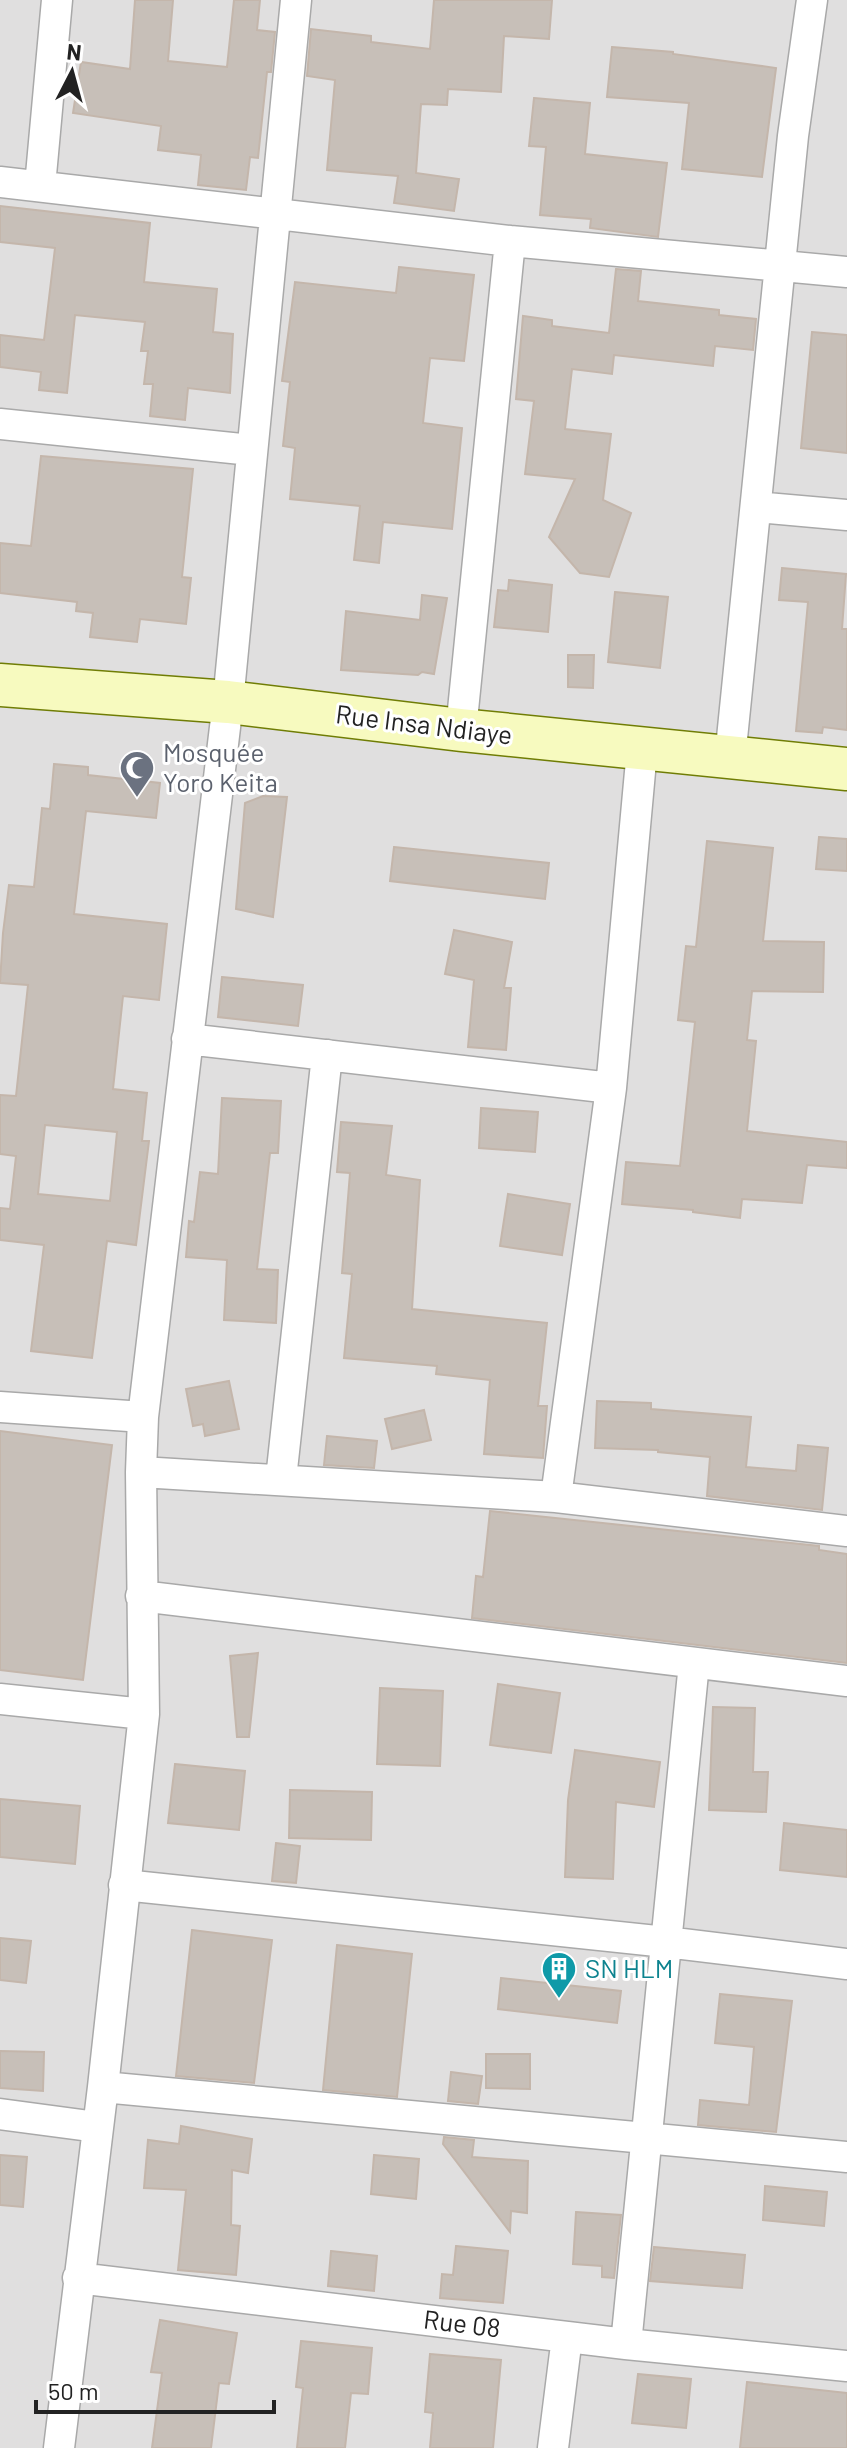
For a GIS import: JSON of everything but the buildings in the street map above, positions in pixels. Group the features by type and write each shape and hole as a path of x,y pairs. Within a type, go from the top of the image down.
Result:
{"main road":[{"name":"Rue Insa Ndiaye","path":"0,685 228,702 642,750 847,769"}],"street":[{"path":"40,186 57,0"},
{"path":"59,2448 144,1714 141,1596 143,1417 228,702 296,0"},
{"path":"730,758 793,136 812,0"},
{"path":"0,182 510,241 847,272"},
{"path":"461,730 510,241"},
{"path":"0,424 251,450"},
{"path":"757,507 847,515"},
{"path":"556,1497 611,1088 642,750"},
{"path":"187,1039 611,1088"},
{"path":"281,1479 327,1055"},
{"path":"0,1407 143,1417"},
{"path":"141,1472 556,1497 847,1531"},
{"path":"141,1596 847,1681"},
{"path":"626,2344 694,1663"},
{"path":"0,1699 144,1714"},
{"path":"124,1885 847,1964"},
{"path":"103,2087 847,2157"},
{"path":"0,2114 97,2127"},
{"name":"Rue 08","path":"78,2278 626,2344 847,2366"},
{"path":"553,2448 567,2337"}],"shaded area":[{"path":"0,0 847,0 847,2448 0,2448"}],"place":[{"name":"Mosquée Yoro Keita","path":"137,799"},
{"name":"SN HLM","path":"559,2000"}]}
